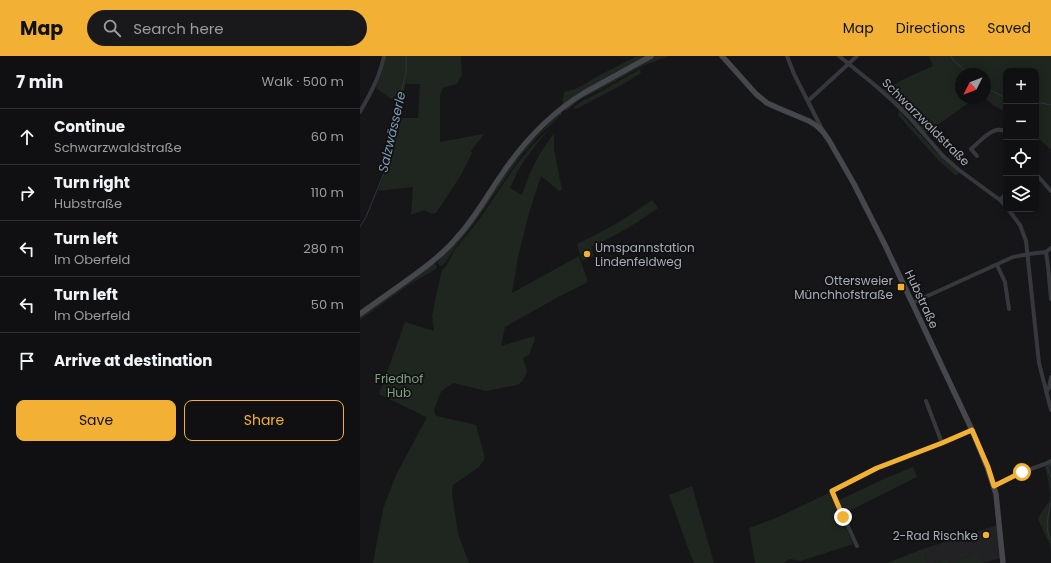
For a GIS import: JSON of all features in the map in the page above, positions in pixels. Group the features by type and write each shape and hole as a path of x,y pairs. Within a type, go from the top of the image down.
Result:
{"main road":[{"path":"360,314 421,270 448,247 470,222 515,156 561,109 584,93 651,56"},
{"path":"722,56 756,94 768,103 809,121 817,126 824,134"},
{"name":"Hubstraße","path":"824,134 866,206 988,467 997,501 1003,563"}],"street":[{"path":"360,112 377,81 384,56"},
{"name":"Hubstraße","path":"787,56 794,74 824,134"},
{"name":"Schwarzwaldstraße","path":"839,56 895,103 943,156 1003,203"},
{"path":"808,101 857,56"},
{"path":"977,156 971,149 996,129 1003,130"},
{"path":"1038,176 1051,191"},
{"path":"1000,200 1003,197"},
{"path":"1010,212 1020,225 1026,241 1039,363 1051,410"},
{"path":"912,303 1013,257 1046,252 1051,248"},
{"path":"1046,252 1050,266 1051,299"},
{"path":"997,265 1004,282 1009,309"},
{"path":"1042,376 1045,379 1051,378 1049,388 1046,392"},
{"path":"926,401 942,443"},
{"path":"856,546 832,491 877,468 972,430"},
{"path":"994,486 1051,460"}],"shaded area":[{"path":"997,525 1001,558 983,563 980,556 971,556 949,563 947,558 935,563 927,563 923,549"}],"green space":[{"path":"385,56 461,56 462,75 457,84 443,88 440,95 440,142 484,134 471,151 472,153 461,175 436,213 431,214 424,210 411,215 413,187 378,191 389,161 395,118 418,118 420,84 406,84 400,101 394,101 376,88"},
{"path":"637,56 646,56 592,85 562,107 564,92 576,89"},
{"path":"655,56 669,56 645,65 579,100 565,111 565,109 574,102"},
{"path":"929,56 1051,56 1051,150 1039,139 1039,68 1003,68 1003,110 991,103 991,68 955,68 955,104 967,104 925,134 884,90 933,66"},
{"path":"640,69 641,73 622,85 576,109 574,107 582,101"},
{"path":"899,111 934,150 959,173 956,176 938,160 898,115"},
{"path":"561,112 562,114 538,136 520,157 473,225 456,246 445,263 440,266 438,263 439,259 523,150"},
{"name":"Friedhof Hub","path":"551,127 525,159 510,188 522,195 535,163 543,148 554,134 554,149 562,190 559,191 541,176 529,213 518,257 512,293 579,256 588,282 505,327 501,346 534,336 535,339 529,355 523,358 527,372 522,382 517,385 486,391 454,383 441,392 434,410 435,415 476,425 485,458 479,467 453,485 452,493 458,534 469,563 373,563 383,509 396,475 426,419 426,417 379,394 405,322 434,331 432,316 442,270 446,266 455,249 478,221 514,168 529,149"},
{"path":"652,200 658,208 608,239 591,247 594,256 582,261 577,244 616,224"},
{"path":"434,263 437,266 436,269 410,284 360,320 360,317"},
{"path":"1051,462 1051,551 1050,545 1038,519 1049,500 1049,487 1045,466"},
{"path":"913,467 917,477 843,514 837,501"},
{"path":"692,486 714,563 694,563 669,495"},
{"path":"831,492 853,544 801,561 790,559 784,563 755,563 749,528 776,518"},
{"path":"923,549 927,563 887,563"},
{"path":"971,556 980,556 983,563 949,563"},
{"path":"947,558 949,563 935,563"}],"waterway":[{"name":"Salzwässerle","path":"360,227 366,217 386,168 395,115 406,73 406,56"},
{"path":"951,56 962,68"},
{"path":"991,90 1003,96"},
{"path":"1039,103 1051,105"},
{"path":"1051,464 1047,467 1051,477"},
{"path":"1051,503 1047,527 1051,540"}],"place":[{"name":"Umspannstation Lindenfeldweg","path":"587,254"},
{"name":"Ottersweier Münchhofstraße","path":"901,287"},
{"name":"2-Rad Rischke","path":"986,535"}],"route":[{"path":"843,517 832,491 877,468 972,430 988,467 994,486 1022,472"}]}
